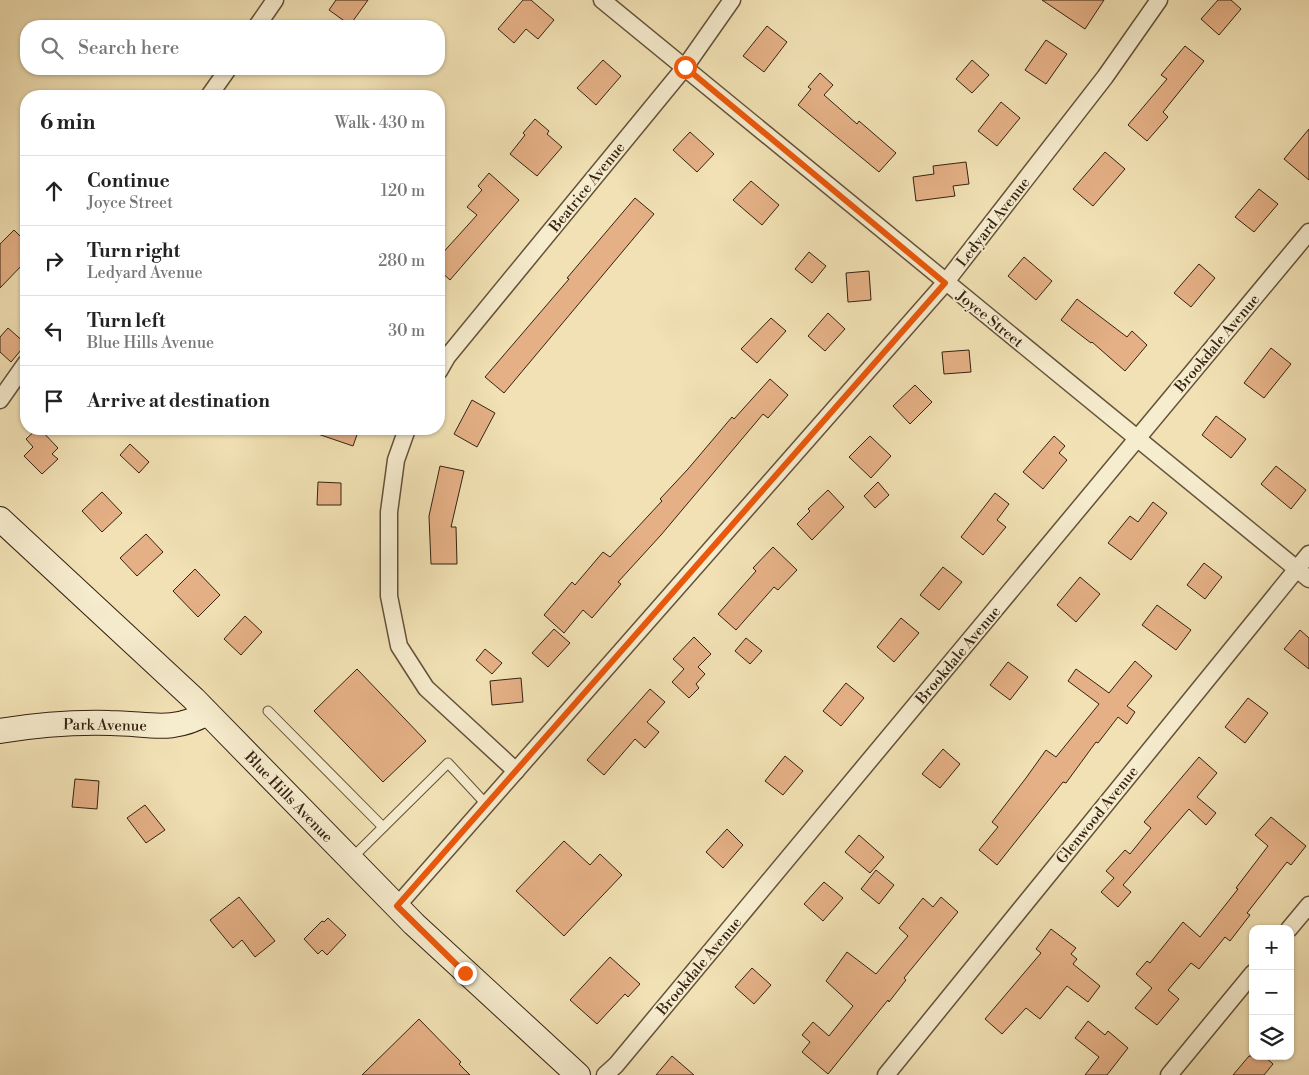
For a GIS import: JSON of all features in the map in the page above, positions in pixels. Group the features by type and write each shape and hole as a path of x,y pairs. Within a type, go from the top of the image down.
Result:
{"main road":[{"name":"Blue Hills Avenue","path":"0,519 207,713 350,860 465,973 578,1075"},
{"name":"Park Avenue","path":"0,731 36,725 101,723 175,726 187,723 207,713"}],"street":[{"path":"261,20 275,0"},
{"name":"Joyce Street","path":"602,0 945,283 1303,574"},
{"name":"Beatrice Avenue","path":"445,360 685,67 732,0"},
{"name":"Ledyard Avenue","path":"397,906 945,283 1105,77 1159,0"},
{"path":"213,90 224,75"},
{"name":"Brookdale Avenue","path":"605,1075 616,1065 1309,232"},
{"path":"0,400 20,372"},
{"path":"405,435 396,460 389,512 389,596 399,646 426,688 516,771"},
{"name":"Glenwood Avenue","path":"886,1075 1303,574 1309,554"},
{"path":"1292,925 1309,905"},
{"path":"1169,1075 1249,978"}],"lane":[{"path":"268,710 382,827"},
{"path":"350,860 448,763 486,804"}],"building":[{"path":"336,0 368,0 354,20 343,20 329,10"},
{"path":"523,0 531,0 554,20 538,39 526,29 514,43 498,29"},
{"path":"1042,0 1104,0 1085,29"},
{"path":"1218,0 1231,0 1241,9 1219,35 1201,19"},
{"path":"767,26 787,42 764,72 743,56"},
{"path":"1046,40 1067,54 1046,84 1025,70"},
{"path":"1185,46 1204,61 1163,112 1168,117 1147,141 1128,125 1167,79 1161,75"},
{"path":"603,60 621,76 596,105 577,88"},
{"path":"972,60 989,75 972,93 956,79"},
{"path":"820,73 833,85 824,95 857,124 859,121 896,153 879,172 798,105 811,89 808,87"},
{"path":"1001,102 1020,118 997,146 978,131"},
{"path":"535,119 549,131 547,134 562,147 537,176 510,154 525,135 523,133"},
{"path":"1309,129 1309,180 1284,159"},
{"path":"690,132 714,154 697,172 673,150"},
{"path":"1105,152 1125,169 1093,206 1073,189"},
{"path":"966,162 969,184 953,186 955,196 916,201 913,177 934,174 933,166"},
{"path":"489,173 519,200 450,280 445,275 445,250 477,215 467,207 482,190 478,186"},
{"path":"751,181 779,205 762,225 733,200"},
{"path":"1259,189 1278,204 1254,232 1235,217"},
{"path":"635,198 654,214 504,393 485,377"},
{"path":"14,230 20,236 20,267 0,288 0,244"},
{"path":"809,252 826,266 812,283 795,269"},
{"path":"1024,257 1052,281 1036,300 1008,276"},
{"path":"1199,264 1215,278 1191,307 1174,293"},
{"path":"869,271 871,300 848,302 846,273"},
{"path":"1077,299 1127,337 1132,331 1147,345 1125,371 1092,342 1061,320"},
{"path":"828,313 845,329 825,351 808,336"},
{"path":"771,318 786,331 757,363 741,349"},
{"path":"8,328 20,339 20,351 11,362 0,352 0,337"},
{"path":"1271,348 1291,364 1264,398 1244,383"},
{"path":"969,350 971,372 944,374 942,352"},
{"path":"770,379 788,395 768,418 763,414 661,535 618,582 621,584 592,618 583,610 564,633 544,615 572,582 575,585 603,552 610,557 662,501 660,499 732,417 734,419"},
{"path":"915,385 932,402 910,424 893,406"},
{"path":"472,400 495,413 477,447 454,434"},
{"path":"1216,416 1246,439 1231,458 1202,435"},
{"path":"30,435 46,435 58,448 52,454 58,459 42,474 24,456 33,447 26,439"},
{"path":"321,435 357,435 353,446"},
{"path":"870,436 891,456 871,478 849,457"},
{"path":"1054,436 1065,446 1059,453 1067,460 1043,489 1023,472"},
{"path":"130,444 149,462 139,473 120,455"},
{"path":"440,466 464,471 451,527 456,527 457,564 431,564 429,516"},
{"path":"1276,466 1306,490 1291,509 1261,484"},
{"path":"318,482 341,483 341,505 317,505"},
{"path":"878,482 889,495 875,508 864,496"},
{"path":"828,490 844,507 812,540 797,524 810,511 808,509"},
{"path":"102,492 122,513 102,532 82,511"},
{"path":"995,493 1009,504 997,520 1006,527 983,555 961,537"},
{"path":"1153,502 1167,513 1131,560 1108,543 1130,516 1138,522"},
{"path":"146,534 163,552 137,576 120,558"},
{"path":"773,547 797,570 778,590 774,587 736,630 718,614 756,571 753,568"},
{"path":"1204,563 1222,577 1205,599 1187,585"},
{"path":"943,567 962,582 939,610 920,595"},
{"path":"195,569 220,595 198,617 173,591"},
{"path":"1080,577 1100,594 1076,622 1057,605"},
{"path":"1157,605 1191,630 1176,650 1142,625"},
{"path":"245,616 262,632 241,655 224,639"},
{"path":"901,618 919,633 894,662 877,647"},
{"path":"554,629 570,643 548,667 532,653"},
{"path":"1300,630 1309,638 1309,669 1284,649"},
{"path":"694,637 711,654 698,667 705,674 696,684 699,688 689,698 672,682 684,669 673,659"},
{"path":"746,638 762,651 750,664 735,651"},
{"path":"485,649 502,663 492,674 476,660"},
{"path":"1135,661 1152,676 1127,706 1135,712 1127,724 1118,717 1098,743 1096,742 1066,783 1063,782 997,865 979,850 998,827 992,822 1046,750 1056,757 1099,704 1068,681 1076,669 1109,693"},
{"path":"1008,662 1028,677 1010,700 990,685"},
{"path":"357,669 426,741 383,782 314,711"},
{"path":"521,678 523,702 492,705 490,681"},
{"path":"846,683 864,698 841,726 823,711"},
{"path":"650,689 665,702 647,722 659,732 645,748 635,739 604,775 587,760"},
{"path":"1248,698 1268,713 1245,743 1225,727"},
{"path":"943,749 960,764 940,788 922,774"},
{"path":"785,756 803,771 783,795 765,781"},
{"path":"1199,757 1217,773 1197,797 1216,813 1206,825 1189,809 1123,885 1131,892 1118,907 1101,892 1114,878 1106,871 1125,850 1130,854 1151,828 1144,822"},
{"path":"75,779 99,781 97,809 72,807"},
{"path":"145,805 165,830 146,843 127,818"},
{"path":"1271,817 1306,846 1291,865 1287,862 1247,913 1250,915 1230,941 1225,937 1199,969 1191,963 1168,990 1179,999 1157,1025 1135,1008 1152,988 1136,974 1147,961 1150,963 1183,922 1200,937 1238,889 1236,888 1268,846 1255,835"},
{"path":"727,829 743,845 723,868 706,852"},
{"path":"859,835 884,857 870,873 845,852"},
{"path":"564,841 590,865 600,854 622,875 564,936 516,891"},
{"path":"876,870 894,885 879,904 861,889"},
{"path":"824,882 843,898 823,921 804,904"},
{"path":"239,897 275,941 255,957 242,940 233,948 210,920"},
{"path":"941,897 958,912 904,978 906,980 889,1002 888,1000 828,1074 802,1052 810,1042 802,1035 813,1022 829,1036 853,1006 826,981 847,952 876,974 908,936 899,928 923,898 933,907"},
{"path":"328,918 346,935 327,955 322,950 318,954 304,939 322,921 324,922"},
{"path":"1051,929 1076,948 1071,954 1077,959 1073,964 1100,986 1088,1002 1067,986 1040,1019 1026,1008 1002,1034 985,1019 1041,953 1036,949"},
{"path":"610,957 640,984 628,997 625,994 597,1024 570,1000"},
{"path":"752,968 771,985 754,1004 735,987"},
{"path":"419,1019 461,1062 459,1064 470,1075 362,1075"},
{"path":"1088,1021 1105,1035 1108,1031 1128,1048 1107,1075 1085,1075 1099,1057 1075,1038"},
{"path":"672,1056 694,1075 656,1075"},
{"path":"1249,1056 1249,1060 1268,1060 1273,1064 1264,1075 1233,1075"}],"route":[{"path":"465,973 397,906 945,283 685,67"}]}
